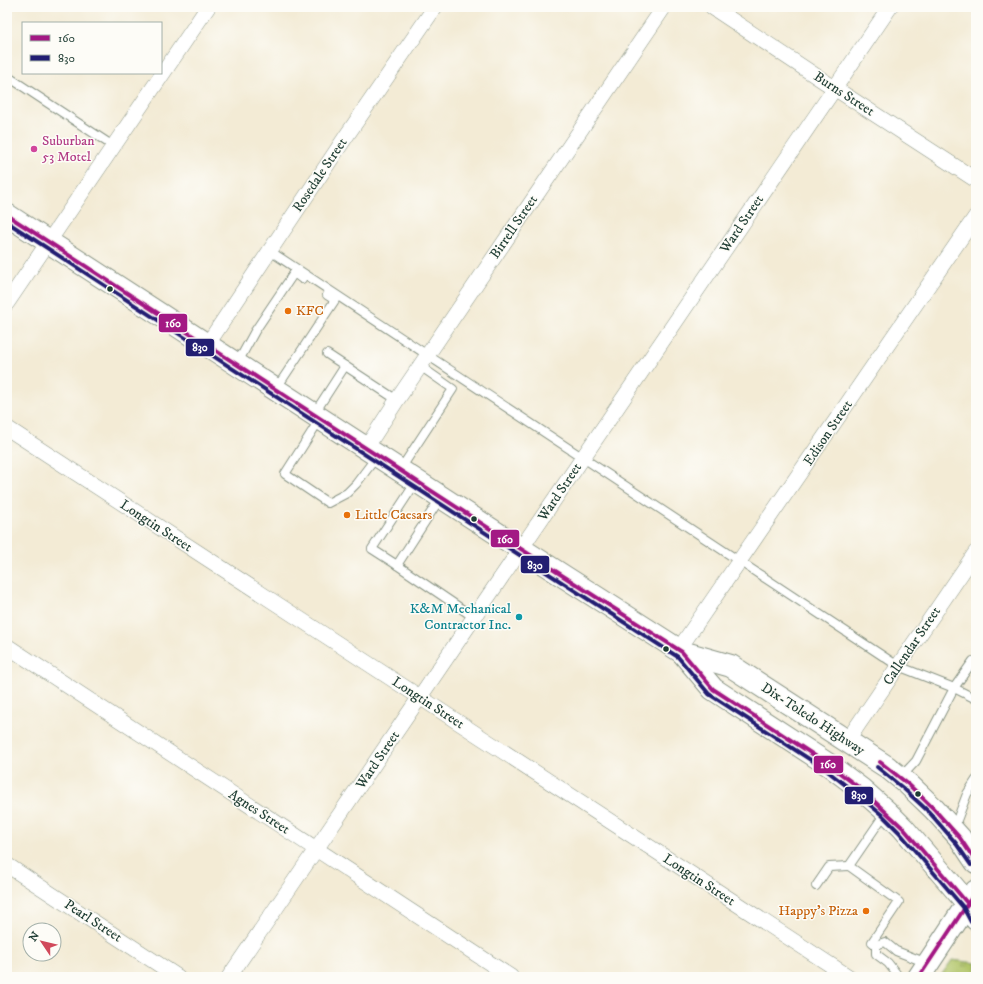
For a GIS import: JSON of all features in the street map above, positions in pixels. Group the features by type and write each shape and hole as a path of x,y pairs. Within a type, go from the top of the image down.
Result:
{"main road":[{"name":"Dix-Toledo Highway","path":"7,215 521,550 681,651 731,666 887,766 933,808 960,838 976,862"},
{"name":"Dix-Toledo Highway","path":"681,651 713,689 829,765 861,789 903,828 973,905"},
{"path":"923,970 973,905"}],"street":[{"path":"7,303 208,7"},
{"name":"Rosedale Street","path":"207,345 347,135 436,7"},
{"name":"Birrell Street","path":"371,452 397,400 664,7"},
{"name":"Burns Street","path":"712,7 976,180"},
{"name":"Ward Street","path":"229,977 890,7"},
{"name":"Edison Street","path":"681,651 740,561 976,216"},
{"name":"Longtin Street","path":"7,428 849,977"},
{"name":"Callendar Street","path":"847,741 976,552"},
{"name":"Agnes Street","path":"7,646 511,977"},
{"name":"Pearl Street","path":"7,865 178,977"}],"lane":[{"path":"7,76 113,146"},
{"path":"270,251 424,361 583,458 898,666 954,688 976,699"},
{"path":"237,364 255,331 294,274 335,300 276,390"},
{"path":"327,354 397,400"},
{"path":"424,361 453,389 372,549 475,618"},
{"path":"345,366 285,474 328,503 348,493 356,484 371,452"},
{"path":"397,565 441,497"},
{"path":"900,778 916,761 954,688 973,661 976,663"},
{"path":"953,830 967,794 976,780"},
{"path":"849,866 886,811"},
{"path":"816,886 829,867 849,866 899,902 872,942 876,945 876,954 888,963 900,977"},
{"path":"876,945 885,942 923,970"}],"green space":[{"path":"952,960 976,963 976,977 940,977"}],"transit line":[{"name":"160","path":"7,215 682,652 713,689 829,765 861,789 903,828 968,904"},
{"name":"830","path":"7,222 678,657 709,694 826,770 882,815 899,832 963,907 971,922"},
{"name":"160","path":"880,762 908,784 933,808 960,838 976,862"},
{"name":"830","path":"877,767 929,812 955,842 971,865"},
{"name":"160","path":"919,977 976,891"}],"place":[{"name":"Suburban 53 Motel","path":"34,149"},
{"name":"KFC","path":"288,311"},
{"name":"Little Caesars","path":"347,515"},
{"name":"K&M Mechanical Contractor Inc.","path":"519,617"},
{"name":"Happy's Pizza","path":"866,911"}]}
